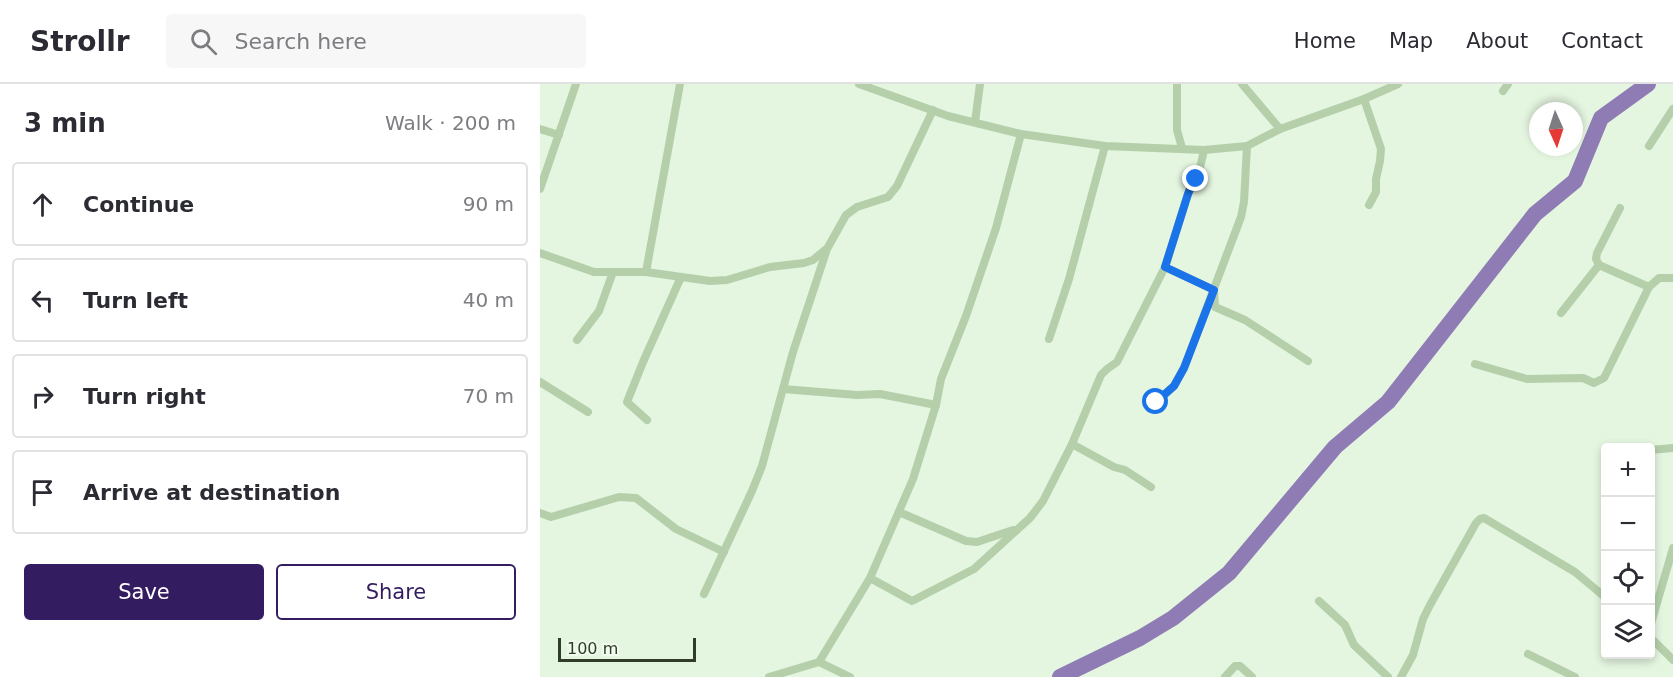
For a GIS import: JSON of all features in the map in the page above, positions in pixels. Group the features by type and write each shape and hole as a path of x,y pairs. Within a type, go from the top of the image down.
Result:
{"street":[{"path":"540,189 576,84"},
{"path":"646,273 680,84"},
{"path":"859,84 933,110 1021,134 1105,146 1204,150 1247,146 1280,129 1364,99 1398,84"},
{"path":"975,122 980,84"},
{"path":"1177,84 1177,130 1182,148"},
{"path":"1242,84 1280,129"},
{"path":"1364,99 1381,149 1376,192 1369,204"},
{"path":"1649,146 1673,109"},
{"path":"704,594 762,466 793,352 826,249 846,215 856,207 888,197 897,186 933,110"},
{"path":"540,129 559,135"},
{"path":"769,677 819,662 870,578 913,479 942,379 996,228 1021,134"},
{"path":"1048,339 1069,279 1105,146"},
{"path":"1156,402 1174,386 1184,368 1241,217 1247,146"},
{"path":"870,578 912,601 974,569 1029,518 1043,501 1072,444 1101,375 1118,362 1165,267 1188,194 1200,168 1204,150"},
{"path":"1620,208 1596,259 1599,265 1649,287"},
{"path":"540,253 594,272 646,273 728,280 770,267 804,263 813,260 826,249"},
{"path":"1561,313 1599,265"},
{"path":"1165,267 1214,290"},
{"path":"577,340 599,311 613,272"},
{"path":"647,420 627,402 681,277"},
{"path":"1475,364 1527,379 1583,378 1594,383 1604,378 1649,287 1659,278 1673,278"},
{"path":"1214,290 1215,307 1245,320 1308,361"},
{"path":"540,382 588,412"},
{"path":"783,389 857,395 880,394 936,405"},
{"path":"1072,444 1114,467 1125,470 1151,487"},
{"path":"1655,450 1673,448"},
{"path":"540,513 551,517 619,497 636,498 676,529 724,552"},
{"path":"899,512 966,541 977,542 1017,529"},
{"path":"1401,677 1413,655 1430,605 1480,519 1484,518 1575,572 1601,595"},
{"path":"1655,610 1673,548"},
{"path":"1319,601 1345,625 1354,645 1388,677"},
{"path":"1655,642 1673,660"},
{"path":"1528,654 1575,677"},
{"path":"819,662 850,677"},
{"path":"1225,677 1235,666 1239,666 1252,677"}],"waterway":[{"path":"1060,677 1140,638 1173,618 1229,573 1335,447 1388,402 1535,214 1575,181 1601,118 1648,84"}],"route":[{"path":"1156,402 1174,386 1184,368 1214,290 1165,267 1188,194 1196,179"}]}
